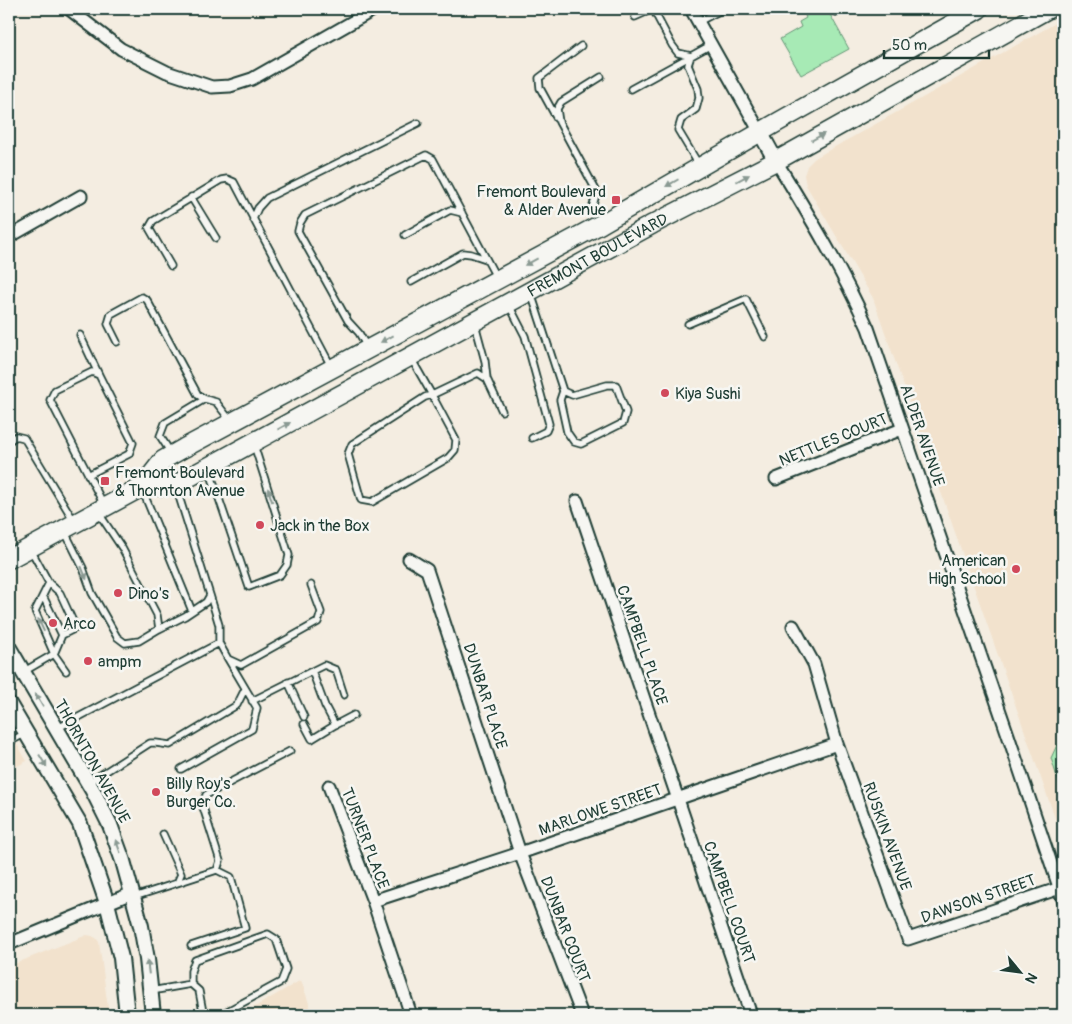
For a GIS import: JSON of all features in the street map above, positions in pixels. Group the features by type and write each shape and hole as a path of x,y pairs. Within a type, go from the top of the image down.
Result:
{"main road":[{"name":"FREMONT BOULEVARD","path":"9,559 142,487 163,460 601,224 979,9"},
{"name":"FREMONT BOULEVARD","path":"142,487 175,485 653,224 776,161 1048,9"}],"street":[{"path":"69,9 121,49 167,72 212,87 230,86 252,79 375,9"},
{"name":"ALDER AVENUE","path":"691,9 776,161 833,257 868,328 1015,754 1061,894"},
{"path":"9,237 80,196"},
{"name":"NETTLES COURT","path":"776,479 902,429"},
{"name":"CAMPBELL PLACE","path":"577,501 677,799"},
{"name":"DUNBAR PLACE","path":"409,559 427,570 520,854"},
{"name":"RUSKIN AVENUE","path":"793,626 814,664 837,744 908,939"},
{"name":"THORNTON AVENUE","path":"9,648 88,783 110,825 133,895 144,942 154,1015"},
{"path":"9,704 80,824 107,903 121,958 127,1015"},
{"name":"MARLOWE STREET","path":"373,902 520,854 837,744"},
{"name":"TURNER PLACE","path":"329,786 373,902 411,1015"},
{"name":"CAMPBELL COURT","path":"677,799 751,1015"},
{"name":"DUNBAR COURT","path":"520,854 582,1015"},
{"name":"DAWSON STREET","path":"908,939 1061,894"},
{"path":"9,944 107,903 133,895"}],"lane":[{"path":"635,17 653,9 678,53 691,56"},
{"path":"698,22 723,9"},
{"path":"631,89 711,45"},
{"path":"581,46 539,78 540,88 598,192 592,208"},
{"path":"691,56 688,65 698,88 699,98 696,109 682,120 678,130 700,166"},
{"path":"559,122 557,109 561,102 601,77"},
{"path":"253,218 258,208 267,198 418,123"},
{"path":"368,349 359,332 348,321 298,231 305,215 426,155 433,159 497,280"},
{"path":"171,266 149,228 153,221 221,180 227,179 234,182 332,368"},
{"path":"191,198 216,238"},
{"path":"405,235 450,210 462,214"},
{"path":"411,282 463,253 486,259"},
{"path":"531,291 563,391 560,400 567,432 574,442 580,444 623,423 626,412 616,385 608,385 572,395 563,391"},
{"path":"117,342 108,324 112,314 142,298 147,300 198,395 216,402 232,422"},
{"path":"688,324 746,299 765,336"},
{"path":"508,303 525,336 549,424 546,431 532,438"},
{"path":"474,322 485,361 487,379 502,411"},
{"path":"80,335 133,443 129,454 88,475"},
{"path":"410,356 432,395 456,440 455,450 448,458 372,502 361,500 348,454 352,444 425,397 432,395 478,373 487,379"},
{"path":"99,375 92,372 54,390 50,400 88,475 101,509 157,615 160,629"},
{"path":"172,455 160,436 165,423 206,399"},
{"path":"9,440 16,436 24,438 69,526 92,593 116,637 125,643 139,641 185,616 206,602 210,595"},
{"path":"208,466 249,587 280,574 287,565 289,555 253,443"},
{"path":"175,485 219,625 220,643 257,708 252,729 180,769"},
{"path":"142,487 192,611"},
{"path":"23,672 54,654 62,635 76,628 60,593 49,583 30,548"},
{"path":"49,583 35,612 54,654 66,671"},
{"path":"228,660 241,665 318,622 321,612 310,585"},
{"path":"43,596 62,635"},
{"path":"56,729 220,643"},
{"path":"252,701 324,665 336,670 344,695"},
{"path":"312,671 325,706 335,725"},
{"path":"288,682 304,717"},
{"path":"88,783 150,743 170,744 237,705 245,689"},
{"path":"304,724 312,738 354,715"},
{"path":"9,742 26,733"},
{"path":"217,870 220,861 202,804 206,795 290,751"},
{"path":"163,834 180,874 177,883"},
{"path":"133,895 217,870 231,877 245,928 191,946"},
{"path":"190,984 191,971 195,960 268,934 276,939 286,969 281,982 220,1015"},
{"path":"151,991 190,984 199,991 203,1012 208,1015"}],"shaded area":[{"name":"American High School","path":"1063,19 1063,841 873,298 806,185 804,175 807,166 815,158"},
{"path":"9,731 27,761 9,770"},
{"path":"87,935 96,938 99,942 109,1015 9,1015 9,966"},
{"path":"301,980 313,1015 241,1015"}],"green space":[{"path":"819,9 827,9 849,49 801,75 780,39 801,27 799,22 806,18 805,16"},
{"path":"1063,744 1063,796 1051,758 1057,745"}],"place":[{"name":"Fremont Boulevard & Alder Avenue","path":"616,200"},
{"name":"Kiya Sushi","path":"665,393"},
{"name":"Fremont Boulevard & Thornton Avenue","path":"105,481"},
{"name":"Jack in the Box","path":"260,525"},
{"name":"American High School","path":"1016,569"},
{"name":"Dino's","path":"118,593"},
{"name":"Arco","path":"53,623"},
{"name":"ampm","path":"88,661"},
{"name":"Billy Roy's Burger Co.","path":"156,792"}]}
